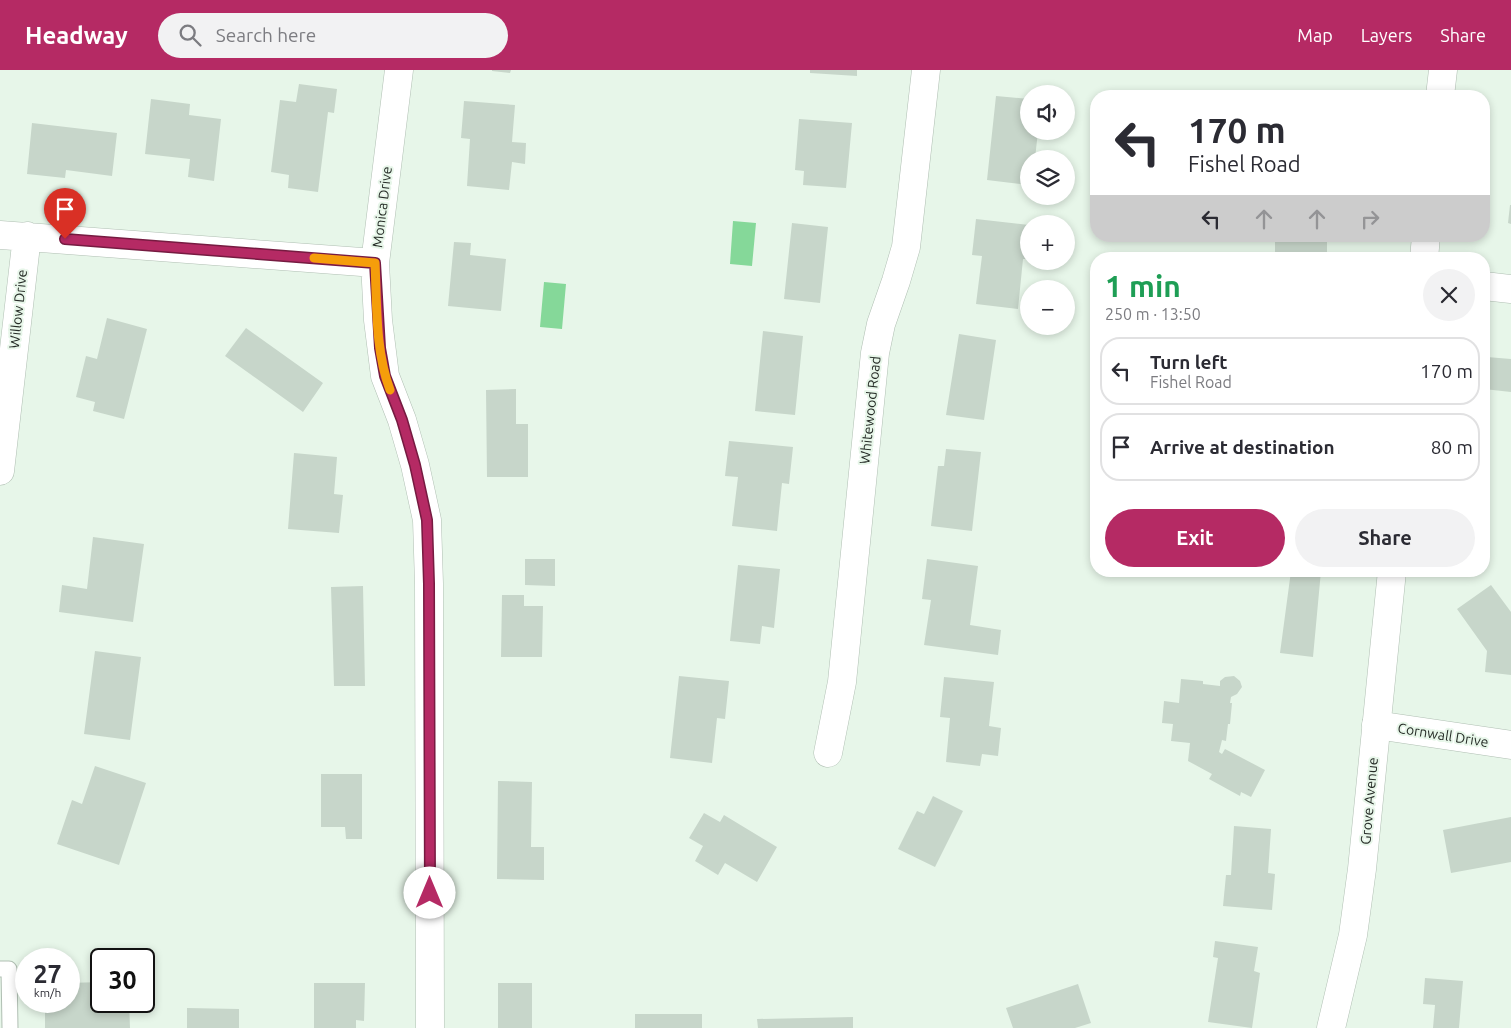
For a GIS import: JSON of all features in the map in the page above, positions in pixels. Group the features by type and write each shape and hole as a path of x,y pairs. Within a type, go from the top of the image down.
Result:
{"street":[{"name":"Monica Drive","path":"398,70 375,263 380,348 385,376 402,420 415,465 427,520 429,604 430,1028"},
{"name":"Whitewood Road","path":"828,753 842,682 875,353 881,324 906,247 926,70"},
{"path":"1441,90 1443,70"},
{"path":"0,235 375,263"},
{"name":"Willow Drive","path":"0,471 27,236"},
{"path":"1490,287 1511,289"},
{"name":"Grove Avenue","path":"1331,1028 1353,935 1362,868 1391,577"},
{"name":"Cornwall Drive","path":"1376,725 1511,745"}],"lane":[{"path":"0,969 9,968 10,1028"}],"shaded area":[{"path":"733,221 756,223 752,266 730,264"},
{"path":"544,282 566,284 562,329 540,327"}],"building":[{"path":"492,70 511,70 510,73"},
{"path":"810,70 857,70 857,76 810,73"},
{"path":"299,84 337,89 334,113 328,112 318,192 288,188 289,175 271,172 280,100 296,102"},
{"path":"996,96 1020,98 1020,140 1037,140 1036,150 1020,150 1020,184 987,180"},
{"path":"151,99 190,104 189,115 221,119 214,181 188,177 190,159 145,154"},
{"path":"464,101 515,105 512,142 526,143 525,164 512,162 509,190 467,186 470,139 461,138"},
{"path":"799,119 852,123 846,188 803,185 804,171 795,170"},
{"path":"32,123 117,133 112,176 66,170 65,178 27,174"},
{"path":"1511,205 1511,224 1508,223"},
{"path":"976,219 1020,224 1020,270 1022,270 1018,309 976,304 982,256 972,255"},
{"path":"792,223 828,227 820,303 784,299"},
{"path":"454,242 471,243 470,255 506,259 501,311 448,306"},
{"path":"1275,242 1327,242 1327,252 1275,252"},
{"path":"107,318 147,329 124,419 93,411 95,402 76,397 86,356 97,359"},
{"path":"246,328 323,383 303,412 225,356"},
{"path":"763,331 803,336 795,415 755,411"},
{"path":"959,334 996,340 984,420 946,415"},
{"path":"1490,357 1511,359 1511,392 1490,390"},
{"path":"516,389 516,424 528,424 528,477 487,477 486,390"},
{"path":"729,441 793,447 789,484 782,483 777,531 732,526 738,477 725,476"},
{"path":"946,449 981,452 972,531 931,526 938,466 944,466"},
{"path":"294,453 337,457 334,494 343,495 339,533 288,529"},
{"path":"93,537 144,544 133,622 59,612 62,585 87,589"},
{"path":"525,559 555,559 555,586 525,585"},
{"path":"927,559 978,566 970,625 1001,630 998,655 924,645 931,600 922,599"},
{"path":"738,565 780,569 774,628 762,626 760,644 730,641"},
{"path":"1290,577 1320,577 1313,657 1280,653"},
{"path":"1491,585 1511,612 1511,675 1485,672 1487,651 1457,609"},
{"path":"363,586 365,686 334,686 331,587"},
{"path":"502,595 524,595 524,606 543,606 542,657 501,657"},
{"path":"95,651 141,657 130,740 84,734"},
{"path":"679,676 729,681 725,719 717,718 712,763 670,758"},
{"path":"1234,676 1240,681 1242,687 1237,694 1231,697 1230,724 1228,724 1226,741 1222,740 1219,752 1222,754 1225,749 1265,770 1251,797 1241,792 1240,796 1209,779 1212,774 1188,761 1190,743 1171,741 1173,724 1162,723 1164,701 1179,703 1181,679 1203,681 1203,684 1220,686 1220,681 1225,677"},
{"path":"944,677 994,682 989,726 1001,728 998,756 982,754 980,766 946,762 950,718 940,717"},
{"path":"95,766 146,783 119,865 57,844 72,800 82,804"},
{"path":"321,774 362,774 362,839 346,839 345,827 321,827"},
{"path":"498,781 532,782 531,847 544,847 544,880 497,879"},
{"path":"933,796 963,811 935,867 898,849 917,811 924,814"},
{"path":"704,813 720,822 724,815 777,847 757,882 725,863 718,875 695,861 703,846 689,838"},
{"path":"1511,817 1511,862 1451,873 1443,830"},
{"path":"1234,826 1271,829 1268,873 1275,874 1272,910 1223,906 1226,875 1231,875"},
{"path":"1215,941 1258,947 1254,971 1260,973 1252,1028 1208,1022 1218,958 1213,957"},
{"path":"1425,978 1463,981 1459,1028 1433,1028 1435,1005 1423,1004"},
{"path":"90,982 90,1013 129,1013 130,1028 45,1028 45,1013 80,1013 80,983"},
{"path":"314,983 365,983 364,1021 356,1020 356,1028 314,1028"},
{"path":"498,983 532,983 532,1028 498,1028"},
{"path":"1078,984 1091,1023 1075,1028 1013,1028 1006,1008"},
{"path":"187,1008 239,1009 239,1028 187,1028"},
{"path":"635,1014 702,1014 702,1028 635,1028"},
{"path":"853,1017 853,1028 758,1028 757,1019"}],"slow traffic":[{"path":"314,258 375,263 380,348 385,376 390,390"}],"route":[{"path":"65,239 375,263 380,348 385,376 402,420 415,465 427,520 430,893"}]}
